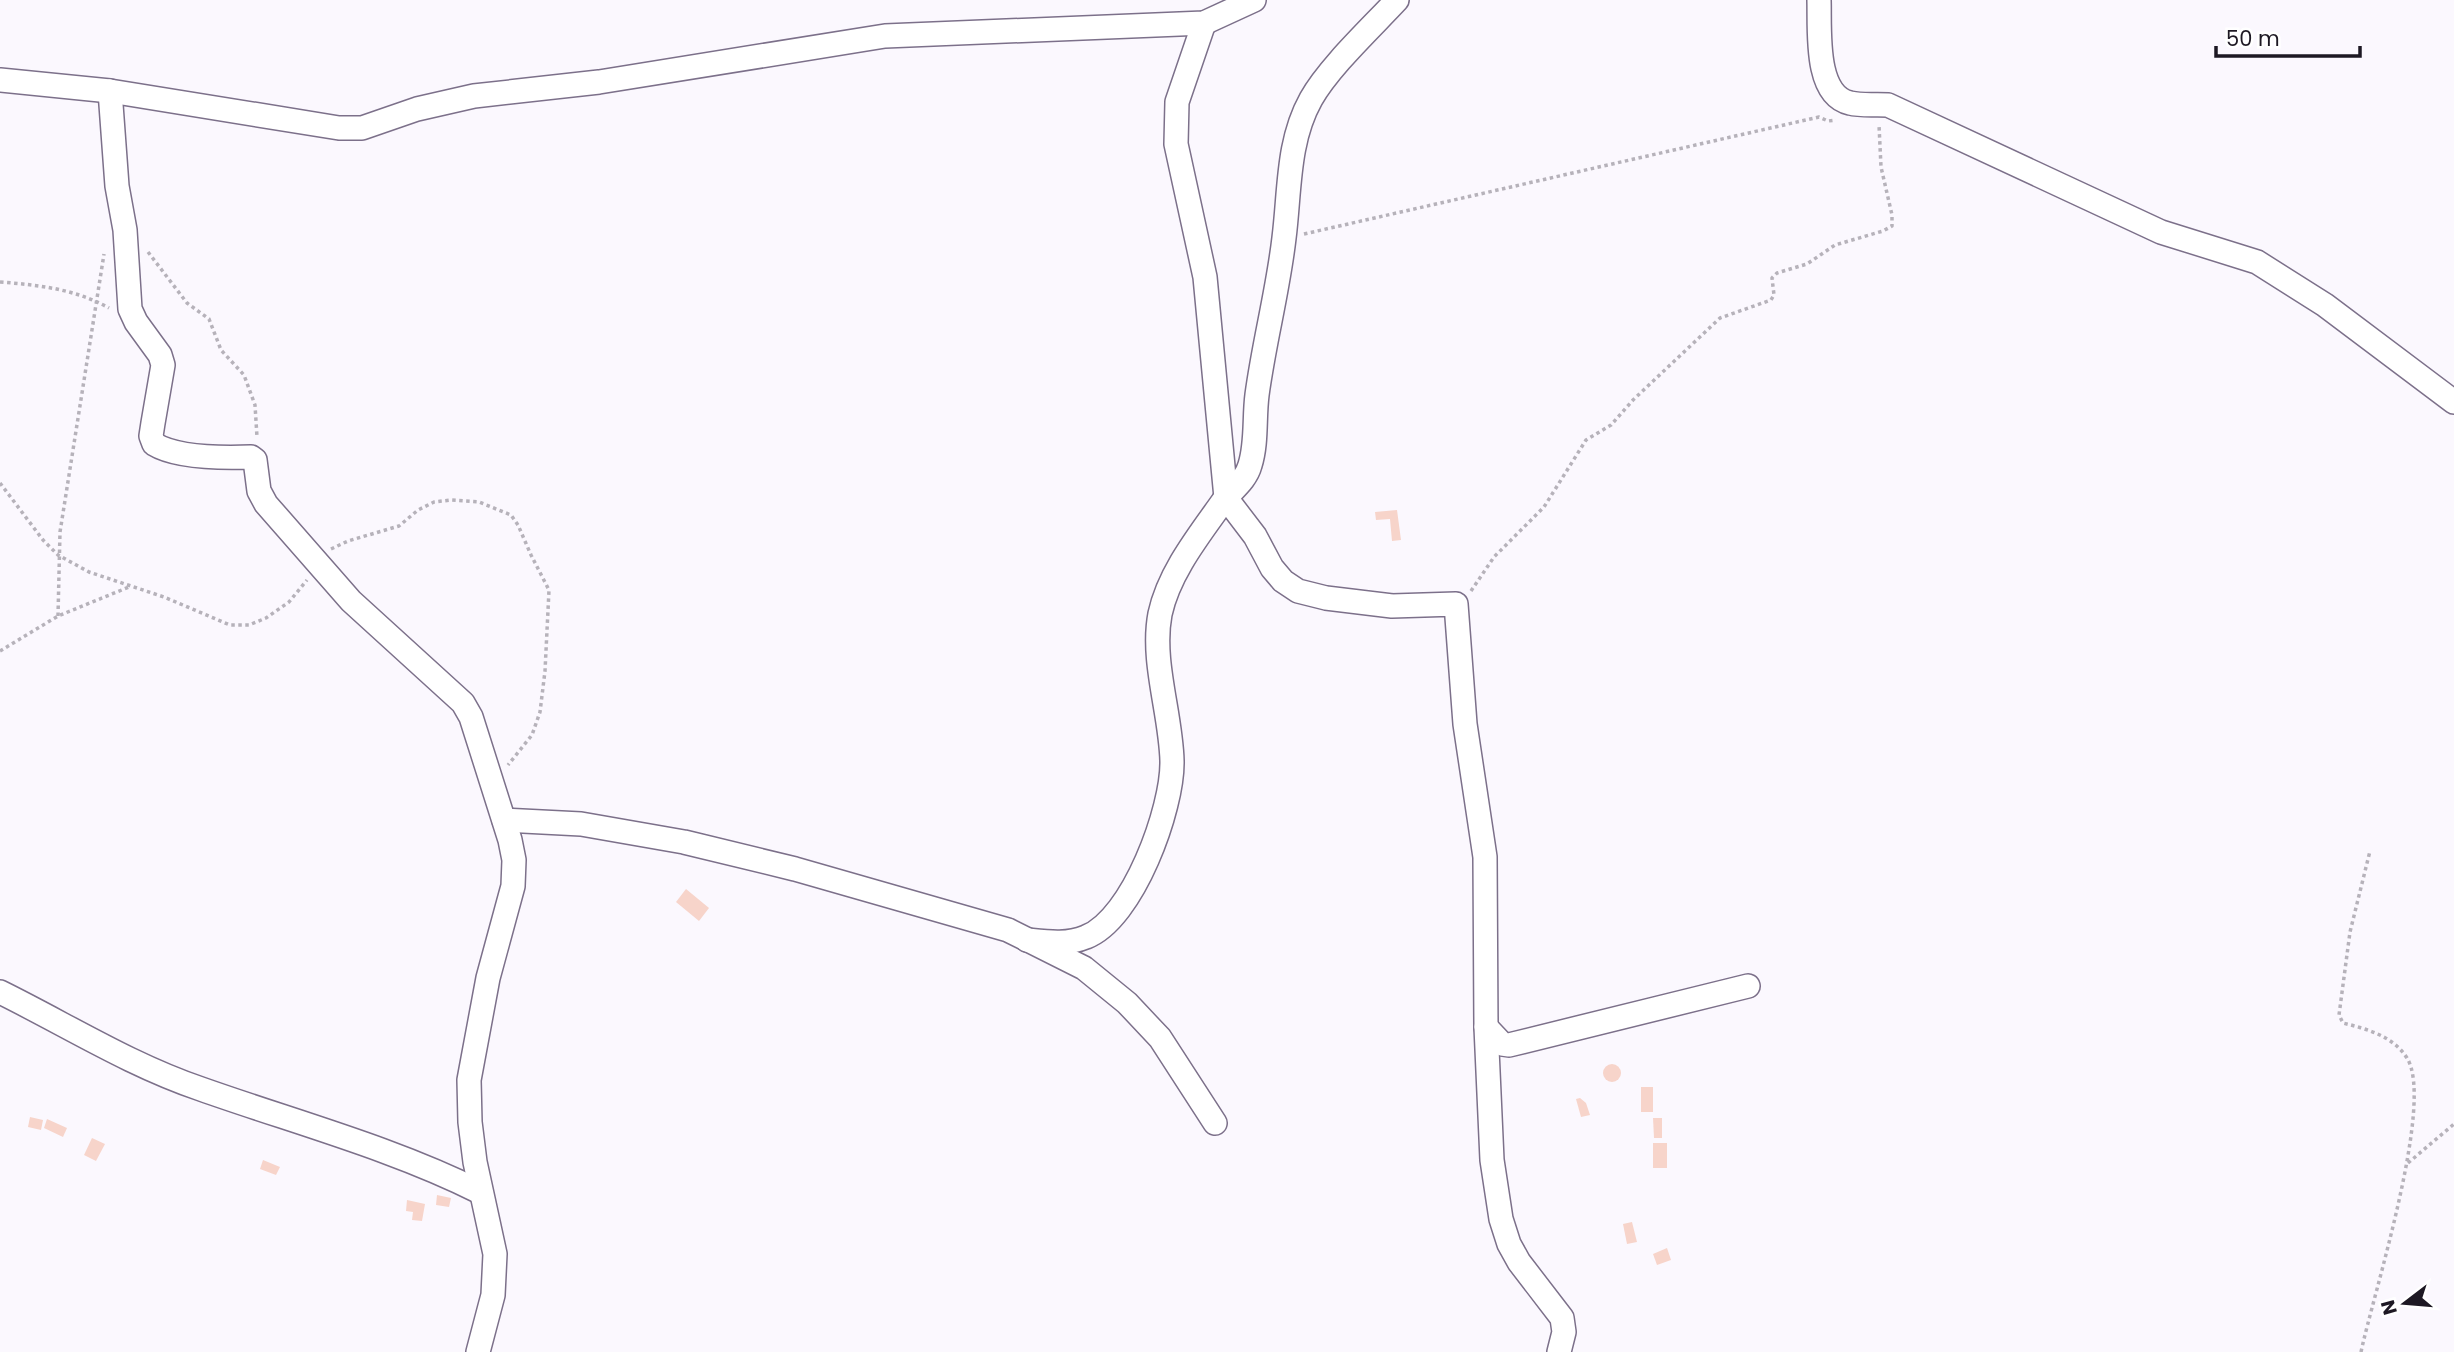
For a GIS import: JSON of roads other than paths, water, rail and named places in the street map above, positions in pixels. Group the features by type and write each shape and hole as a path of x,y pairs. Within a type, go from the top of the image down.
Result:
{"street":[{"path":"0,80 110,91 339,128 362,128 417,109 474,96 599,82 885,36 1204,23 1254,0"},
{"path":"1027,940 1065,942 1086,938 1096,932 1113,917 1135,886 1147,861 1166,804 1172,764 1158,642 1160,614 1179,566 1226,498 1245,476 1251,463 1257,395 1284,239 1290,163 1300,127 1310,101 1322,82 1397,0"},
{"path":"1819,0 1822,72 1833,94 1848,103 1888,105 2161,232 2257,262 2325,305 2454,402"},
{"path":"1204,23 1177,102 1176,144 1205,277 1226,498 1255,536 1272,568 1283,581 1298,591 1326,598 1392,606 1456,604 1465,724 1485,857 1486,1027 1492,1160 1501,1219 1508,1244 1562,1318 1564,1332 1559,1352"},
{"path":"110,91 117,186 125,230 130,309 135,322 160,355 163,365 151,436 154,444 187,453 251,457 255,460 256,477 266,504 351,601 463,703 494,783 514,860 513,886 488,978 469,1080 470,1122 480,1192 489,1218 495,1254 493,1295 478,1352"},
{"path":"504,820 581,824 684,842 795,869 1008,930 1084,968 1127,1003 1160,1038 1215,1123"},
{"path":"1486,1027 1502,1044 1509,1045 1748,986"},
{"path":"0,992 131,1062 200,1089 253,1105 441,1172 480,1192"}]}
